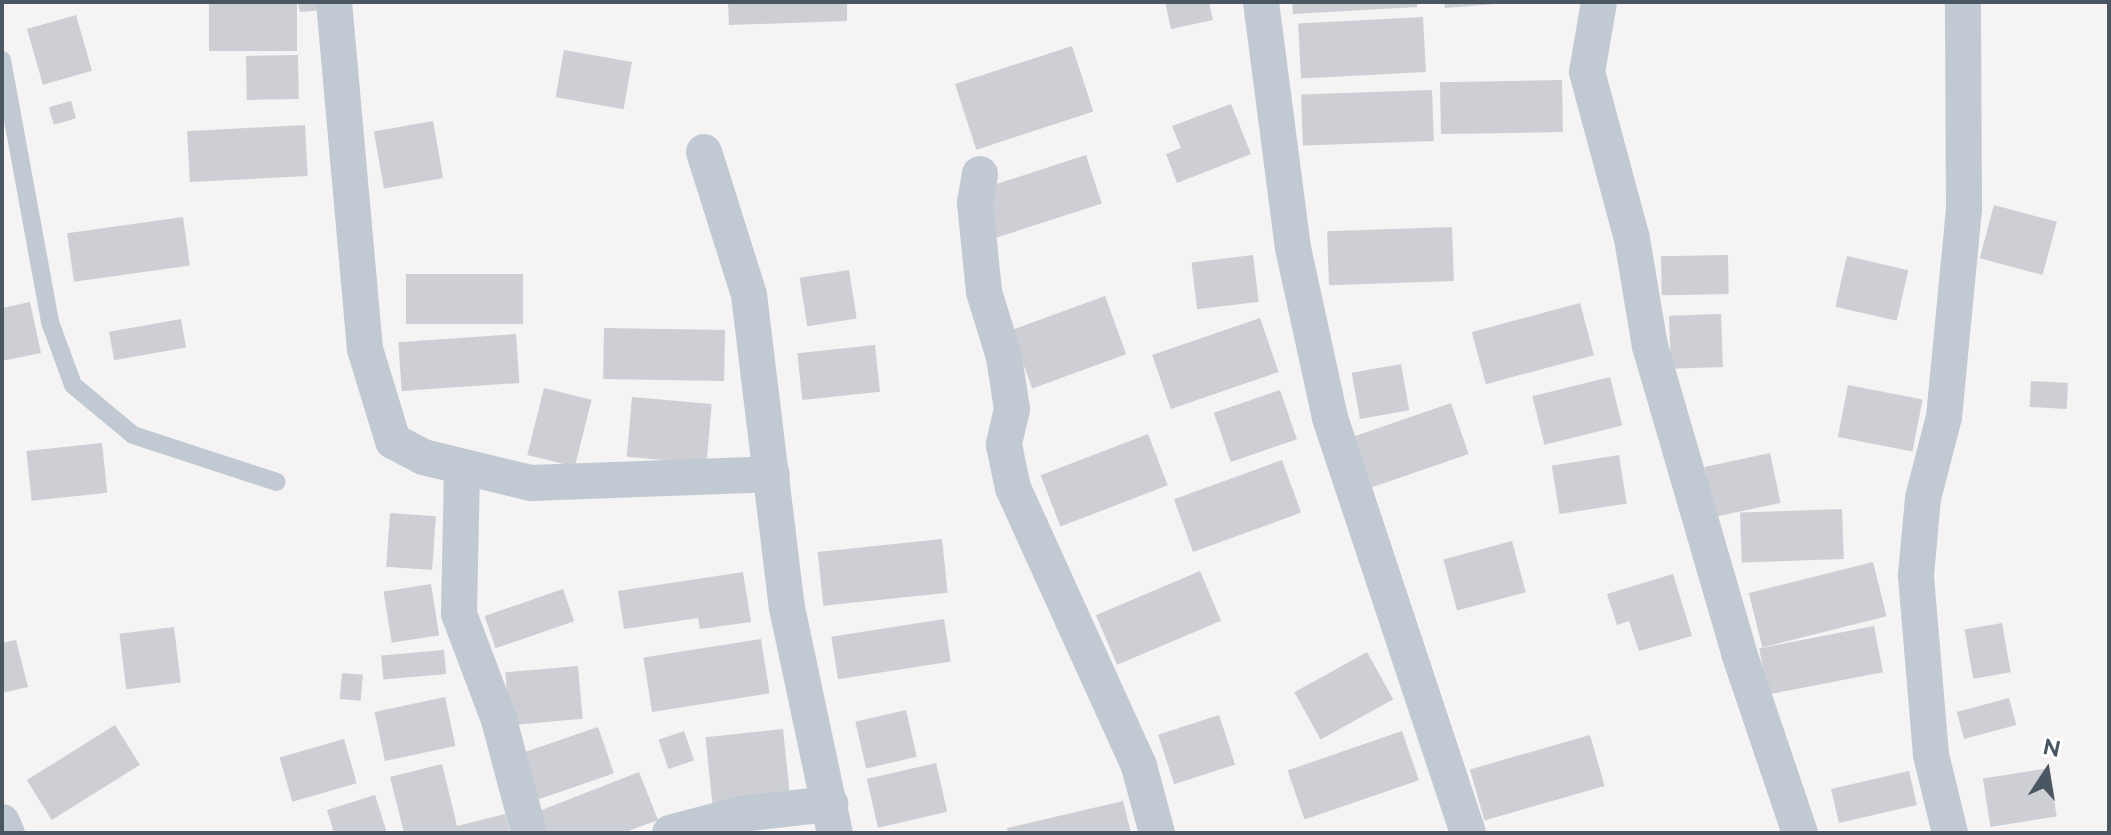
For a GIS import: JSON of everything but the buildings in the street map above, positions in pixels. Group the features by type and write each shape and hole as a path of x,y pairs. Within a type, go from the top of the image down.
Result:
{"street":[{"path":"334,2 365,349 377,402 393,441 423,457 462,469 531,483 772,474"},
{"path":"1261,2 1293,248 1330,418 1468,833"},
{"path":"1599,2 1587,72 1632,239 1650,346 1739,653 1800,833"},
{"path":"1950,833 1931,755 1916,575 1923,498 1944,417 1964,209 1963,2"},
{"path":"670,833 741,814 832,819 787,608 749,295 704,152"},
{"path":"980,174 975,203 984,292 1004,357 1012,409 1004,445 1013,488 1139,766 1157,833"},
{"path":"462,469 459,614 499,720 529,833"},
{"path":"2,822 7,833"}],"lane":[{"path":"2,60 50,322 73,385 133,435 277,482"}]}
